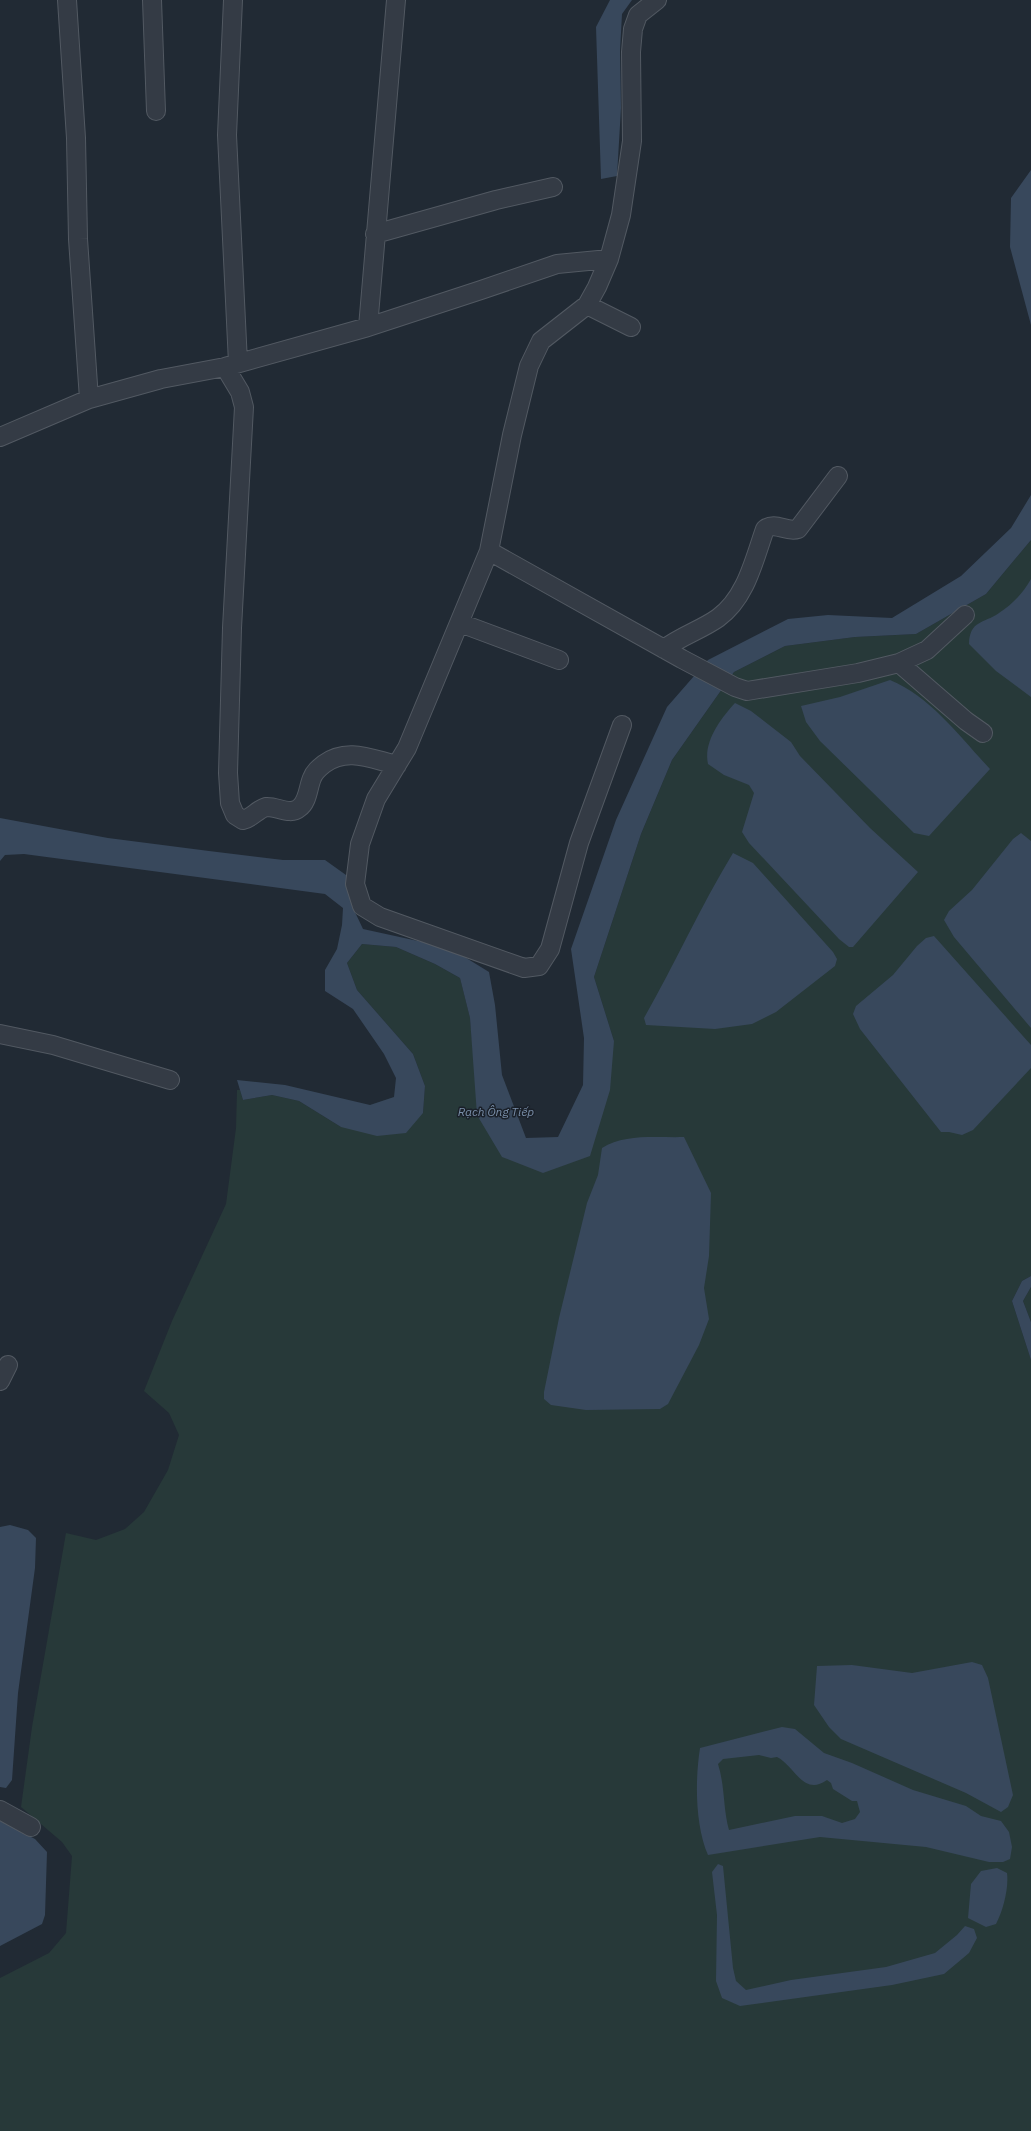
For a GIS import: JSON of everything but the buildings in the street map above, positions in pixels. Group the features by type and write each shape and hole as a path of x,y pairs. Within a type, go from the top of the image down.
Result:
{"street":[{"path":"67,0 76,138 78,239 89,399"},
{"path":"152,0 156,111"},
{"path":"233,0 227,135 232,365 244,407 232,635 228,773 230,803 235,814 243,820 251,818 262,809 268,807 291,811 299,809 304,803 312,776 320,767 333,757 347,754 397,765"},
{"path":"368,327 396,0"},
{"path":"622,724 579,843 550,949 539,966 524,968 380,917 362,906 355,884 360,844 376,799 407,748 489,551 512,435 529,366 541,341 587,305 597,287 609,259 621,215 632,141 631,52 633,29 638,15 657,0"},
{"path":"376,234 496,200 553,187"},
{"path":"0,437 89,399 161,379 232,365 368,327 557,264 609,259"},
{"path":"587,305 631,327"},
{"path":"664,649 680,638 718,618 729,608 738,596 746,581 765,529 775,526 792,531 798,529 838,476"},
{"path":"489,551 682,659 735,687 746,691 767,689 858,673 899,663 927,650 965,615"},
{"path":"460,623 559,660"},
{"path":"899,663 966,721 983,732"},
{"path":"0,1034 53,1045 170,1080"},
{"path":"0,1381 8,1365"},
{"path":"0,1810 30,1827"}],"shaded area":[{"path":"1031,540 1031,1276 1022,1281 1012,1301 1031,1360 1031,2131 0,2131 0,1978 49,1953 66,1933 72,1856 62,1842 21,1807 32,1727 66,1533 96,1540 125,1529 144,1512 168,1470 179,1435 169,1413 144,1391 172,1321 226,1204 236,1128 237,1090 240,1090 243,1100 272,1095 299,1101 341,1127 423,1113 425,1086 413,1054 357,990 347,963 362,944 396,947 435,964 460,978 470,1018 474,1061 543,1173 614,1041 594,977 641,834 672,760 734,672 785,646 855,637 916,634 986,594"},
{"path":"1031,1287 1031,1322 1023,1301"}],"water":[{"path":"610,0 632,0 622,14 620,51 621,108 617,176 601,179 596,27"},
{"path":"1031,170 1031,325 1010,247 1011,198"},
{"name":"Rạch Ông Tiếp","path":"1031,495 1031,540 986,594 916,634 855,637 785,646 734,672 672,760 641,834 594,977 614,1041 610,1090 590,1156 543,1173 502,1157 477,1115 470,1018 460,978 435,964 396,947 362,944 347,963 357,990 413,1054 425,1086 423,1113 406,1133 377,1136 341,1127 299,1101 272,1095 243,1100 237,1080 285,1085 370,1105 394,1097 396,1078 384,1054 353,1009 325,991 325,970 337,949 342,925 343,908 325,894 24,854 5,855 0,861 0,818 108,838 283,860 325,860 346,875 354,910 363,929 450,948 489,972 495,1005 502,1075 526,1138 558,1137 583,1085 584,1038 571,949 616,820 667,707 708,660 788,619 828,615 892,618 961,576 1011,528"},
{"path":"1031,579 1031,697 996,671 969,644 970,636 975,627 1009,606 1021,594"},
{"path":"890,680 905,687 932,707 990,769 929,836 914,833 820,741 806,722 801,706 840,697"},
{"path":"735,703 751,711 791,742 800,756 870,828 918,872 853,947 849,947 839,939 749,843 742,832 754,793 749,785 724,775 708,764 708,747 714,731"},
{"path":"1021,833 1031,841 1031,1028 954,937 944,920 949,911 972,890 1013,839"},
{"path":"733,853 753,863 833,952 837,959 835,966 776,1012 752,1024 715,1029 646,1025 644,1018"},
{"path":"934,936 1031,1045 1031,1068 973,1130 962,1135 941,1132 860,1029 853,1014 856,1006 893,975 917,946 926,938"},
{"path":"684,1137 711,1193 709,1256 704,1288 709,1319 699,1345 668,1404 660,1409 586,1410 551,1405 544,1399 544,1392 559,1318 587,1203 598,1175 602,1148 611,1143 631,1138"},
{"path":"1031,1276 1031,1287 1023,1301 1031,1322 1031,1360 1012,1301 1022,1281"},
{"path":"10,1525 28,1530 36,1538 35,1568 18,1693 12,1780 6,1788 0,1787 0,1527"},
{"path":"972,1662 982,1665 988,1678 1013,1795 1008,1807 1001,1812 966,1793 841,1739 829,1727 814,1705 817,1666 852,1665 912,1673"},
{"path":"782,1727 795,1729 824,1753 852,1763 913,1790 966,1806 981,1816 1001,1821 1009,1832 1012,1847 1010,1859 1003,1862 989,1862 926,1847 820,1837 708,1855 698,1816 697,1774 700,1748","holes":["759,1755 771,1758 777,1757 783,1761 805,1783 812,1785 819,1784 827,1780 831,1783 833,1789 852,1801 857,1801 860,1812 855,1819 842,1823 822,1816 795,1816 729,1830 718,1764 723,1759"]},
{"path":"0,1821 35,1839 47,1852 45,1915 42,1924 0,1946"},
{"path":"718,1864 723,1866 733,1968 736,1981 746,1990 791,1980 886,1967 935,1953 957,1935 965,1926 974,1929 977,1938 969,1953 944,1974 892,1985 740,2006 722,1998 716,1981 717,1915 712,1872"},
{"path":"997,1868 1007,1873 1006,1892 999,1919 996,1924 986,1927 968,1918 971,1884 981,1871"}]}
